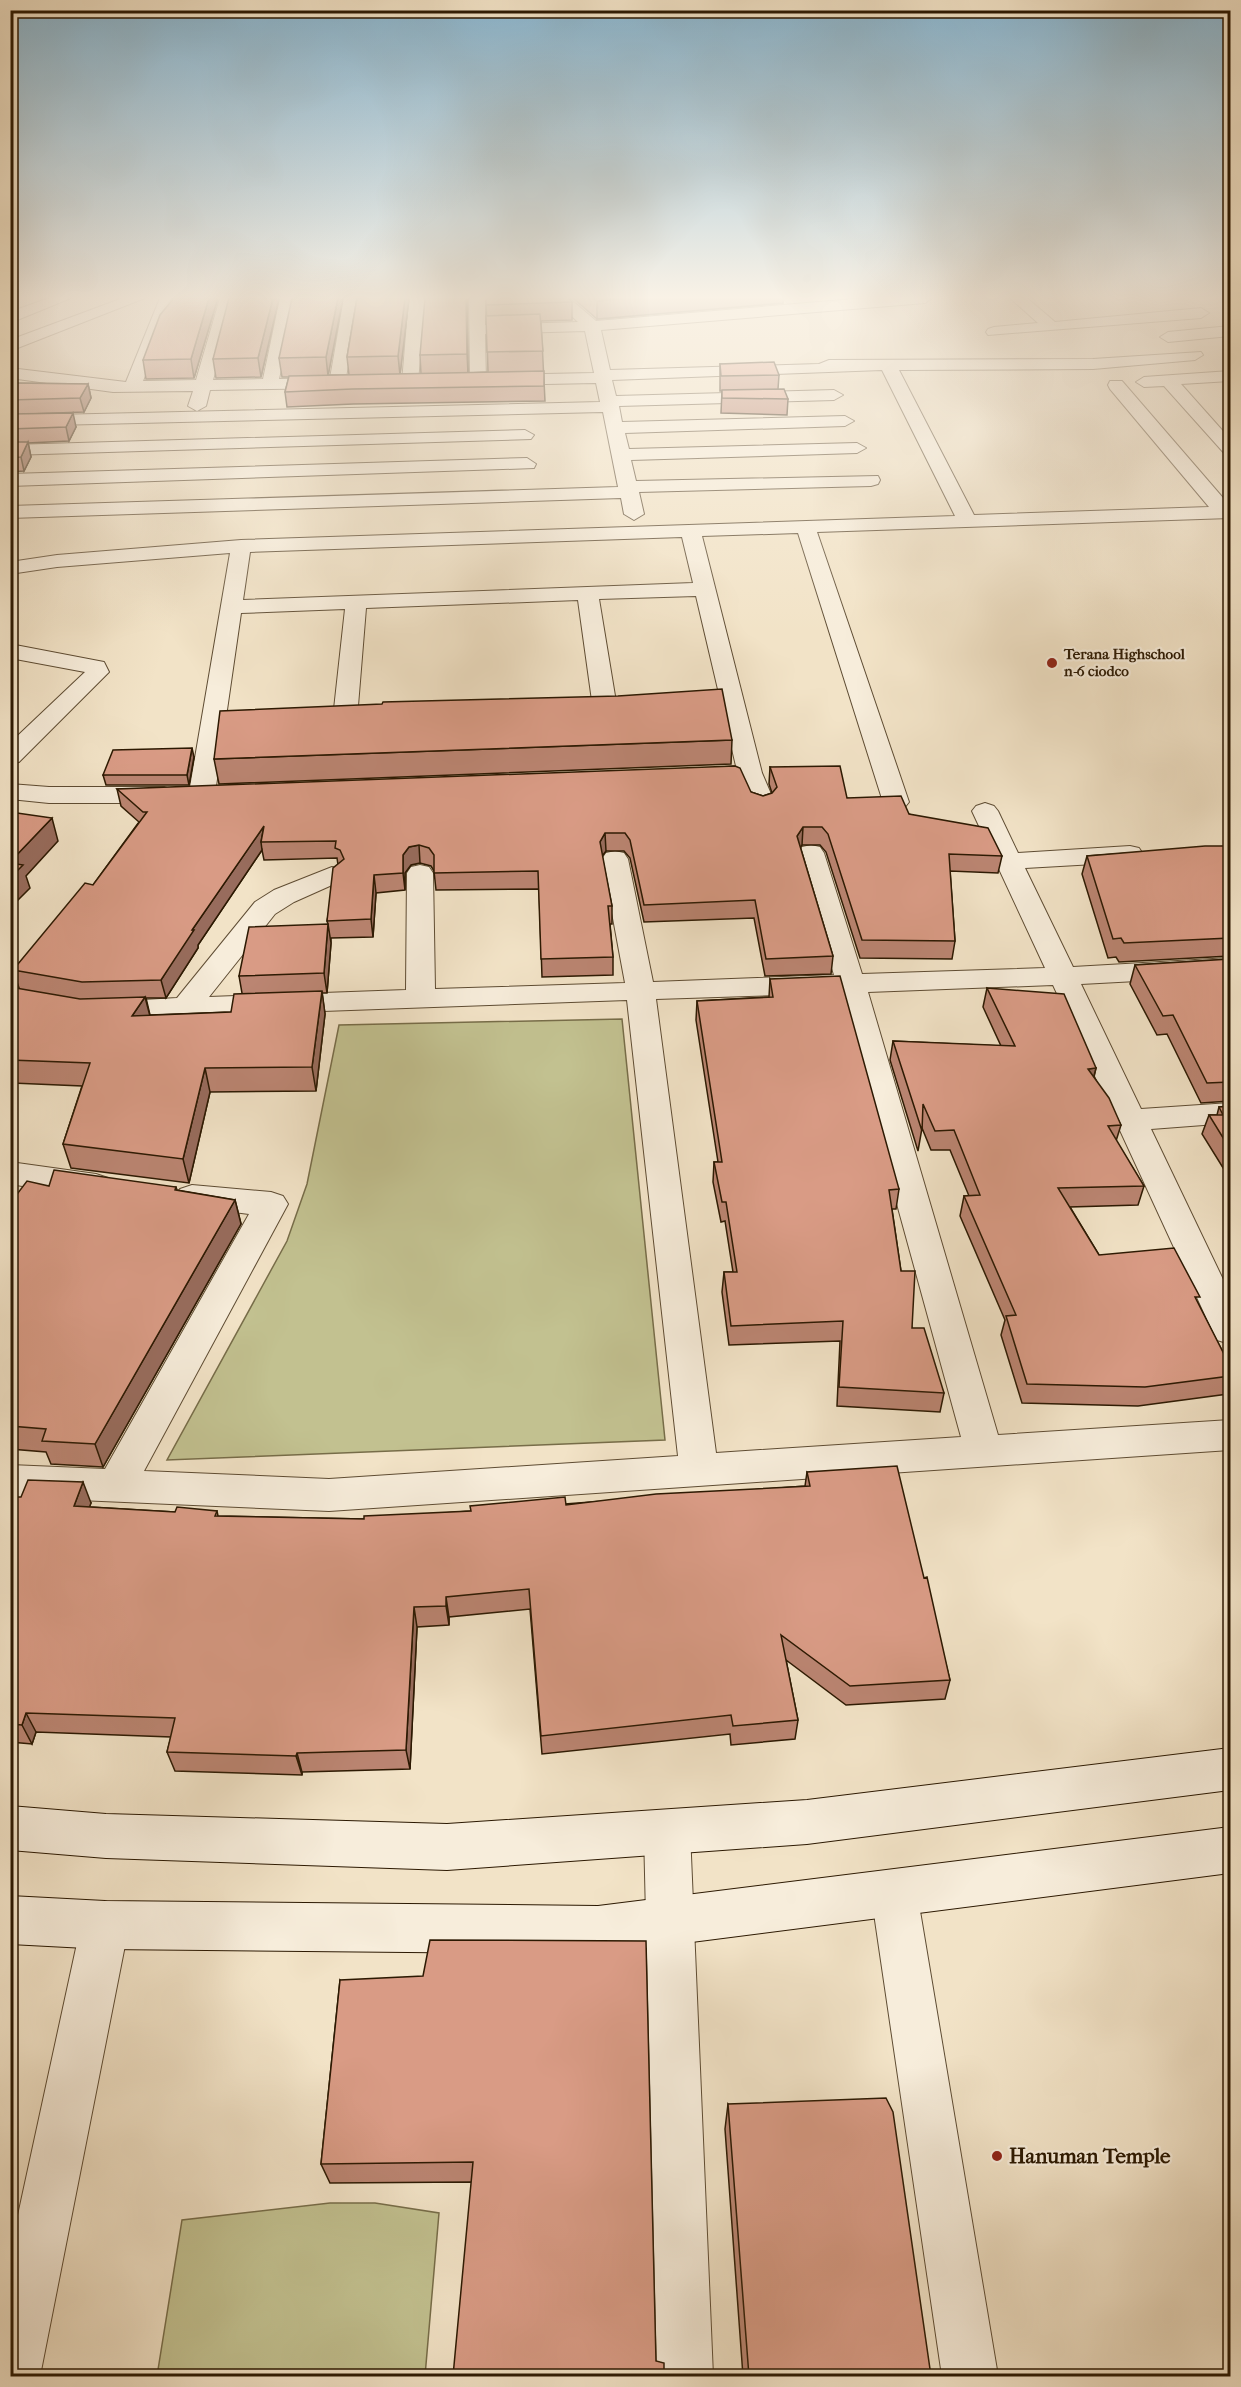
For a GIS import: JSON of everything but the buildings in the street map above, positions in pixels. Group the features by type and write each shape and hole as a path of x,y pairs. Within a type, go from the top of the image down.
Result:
{"street":[{"path":"154,553 196,409"},
{"path":"10,421 508,409"},
{"path":"522,409 530,496"},
{"path":"611,409 639,533"},
{"path":"840,409 885,510"},
{"path":"911,409 968,522"},
{"path":"1137,409 1227,512"},
{"path":"1195,409 1230,449"},
{"path":"615,428 845,421"},
{"path":"10,450 525,435"},
{"path":"621,455 857,448"},
{"path":"10,480 527,464"},
{"path":"10,512 530,496 871,480"},
{"path":"10,568 57,561 241,546 806,528 885,510 968,522 1227,512"},
{"path":"806,528 896,802"},
{"path":"691,532 735,704 750,773 761,803"},
{"path":"10,791 107,795 214,793 226,726 230,607 241,546"},
{"path":"230,607 706,589"},
{"path":"587,593 605,708"},
{"path":"345,718 357,602"},
{"path":"10,651 96,667 98,672 12,751"},
{"path":"664,706 735,704"},
{"path":"582,709 629,708"},
{"path":"321,720 368,717"},
{"path":"679,776 750,773"},
{"path":"985,811 1132,1120 1221,1292 1230,1330"},
{"path":"811,853 852,984 984,1451"},
{"path":"1009,861 1149,853"},
{"path":"615,859 641,992 699,1469"},
{"path":"420,873 421,1000"},
{"path":"185,1008 265,908 285,896 332,875"},
{"path":"76,1009 185,1008 641,992 1063,976 1230,967"},
{"path":"1132,1120 1230,1113"},
{"path":"20,1185 122,1190"},
{"path":"116,1485 271,1204 167,1195"},
{"path":"10,1481 329,1495 1230,1435"},
{"path":"10,1828 106,1836 447,1846 807,1822 1230,1769"},
{"path":"667,1832 685,2376"},
{"path":"10,1920 105,1925 598,1930 1230,1850"},
{"path":"894,1893 970,2376"},
{"path":"12,2376 105,1925"}],"shaded area":[{"path":"622,1019 665,1440 167,1460 287,1241 307,1184 339,1025"},
{"path":"330,2203 375,2203 439,2213 425,2376 157,2376 182,2220"}],"place":[{"name":"Terana Highschool n-6 ciodco","path":"1052,663"},
{"name":"Hanuman Temple","path":"997,2156"}]}
